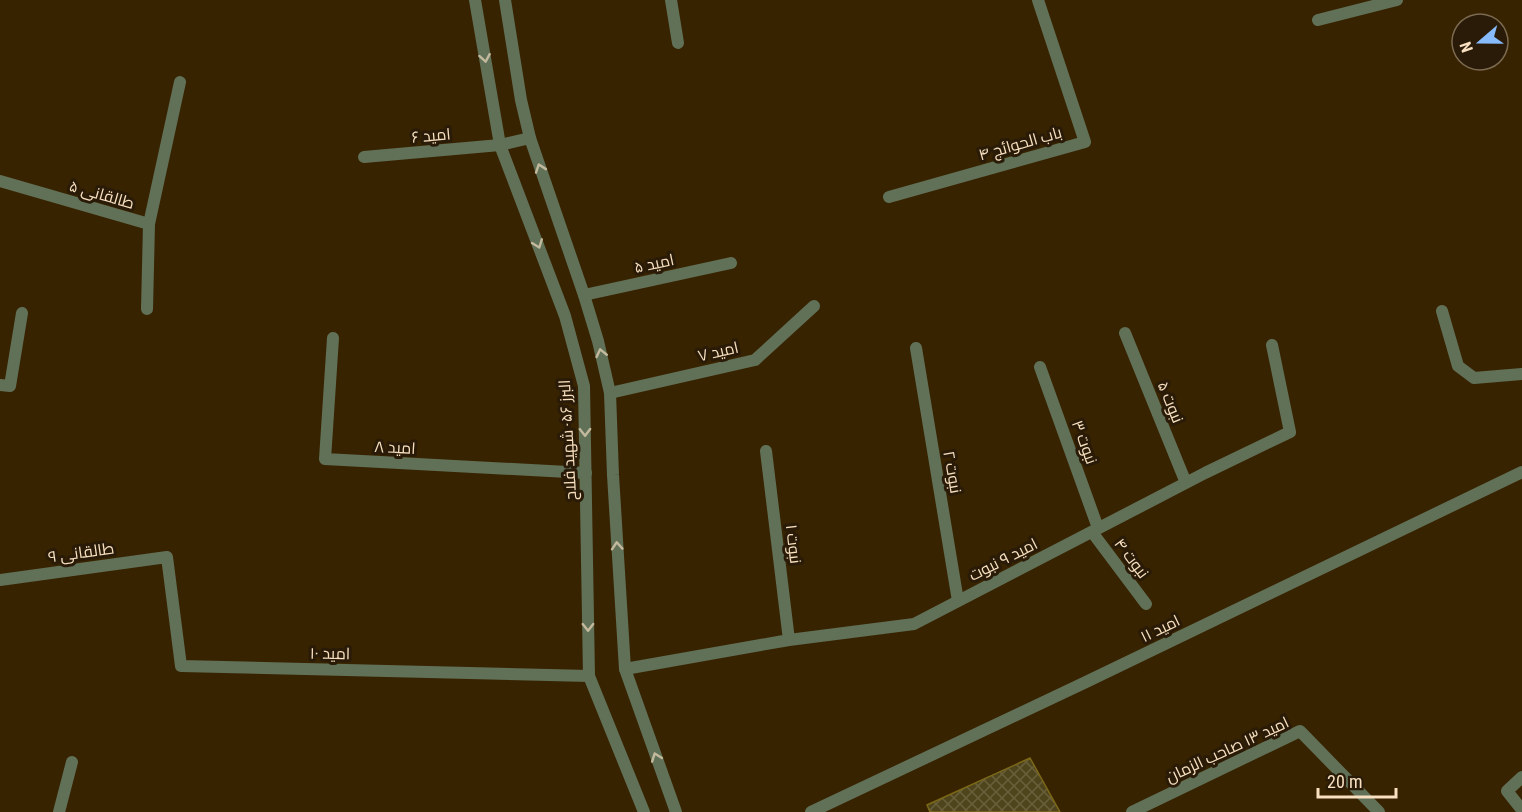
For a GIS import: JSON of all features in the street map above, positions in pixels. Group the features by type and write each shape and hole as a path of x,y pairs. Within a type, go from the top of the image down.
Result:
{"street":[{"name":"البرز ۵۶- شهید فلاح","path":"475,0 500,145 565,316 584,386 589,676 644,812"},
{"path":"505,0 521,100 530,138 584,295 610,393 625,669 676,812"},
{"path":"671,0 678,43"},
{"name":"باب الحوائج ۴","path":"889,197 1085,142 1038,0"},
{"path":"1318,20 1397,0"},
{"path":"149,224 180,82"},
{"name":"امید ۶","path":"364,157 500,145 530,138"},
{"name":"طالقانی ۵","path":"0,181 149,224 147,309"},
{"name":"امید ۵","path":"584,295 731,263"},
{"name":"امید ۷","path":"610,393 755,360 814,306"},
{"path":"1442,311 1458,366 1474,378 1522,374"},
{"path":"0,385 10,387 22,313"},
{"name":"نبوت ۵","path":"1125,333 1186,483"},
{"name":"امید ۸","path":"333,338 325,459 586,473"},
{"name":"امید ۹ نبوت","path":"625,669 789,640 914,624 1186,483 1290,432 1272,345"},
{"name":"نبوت ۲","path":"916,348 958,601"},
{"name":"نبوت ۳","path":"1040,367 1095,530"},
{"name":"نبوت ۱","path":"766,452 789,640"},
{"name":"امید ۱۱","path":"810,812 1522,472"},
{"name":"نبوت ۴","path":"1095,530 1146,604"},
{"name":"امید ۱۰","path":"167,557 181,666 589,676"},
{"name":"طالقانی ۹","path":"0,580 167,557"},
{"name":"امید ۱۳ صاحب الزمان","path":"1132,812 1300,731 1379,812"},
{"path":"59,812 72,762"},
{"path":"1522,777 1507,791 1522,810"}],"building":[{"path":"1030,758 1060,812 930,812 927,805"}]}
